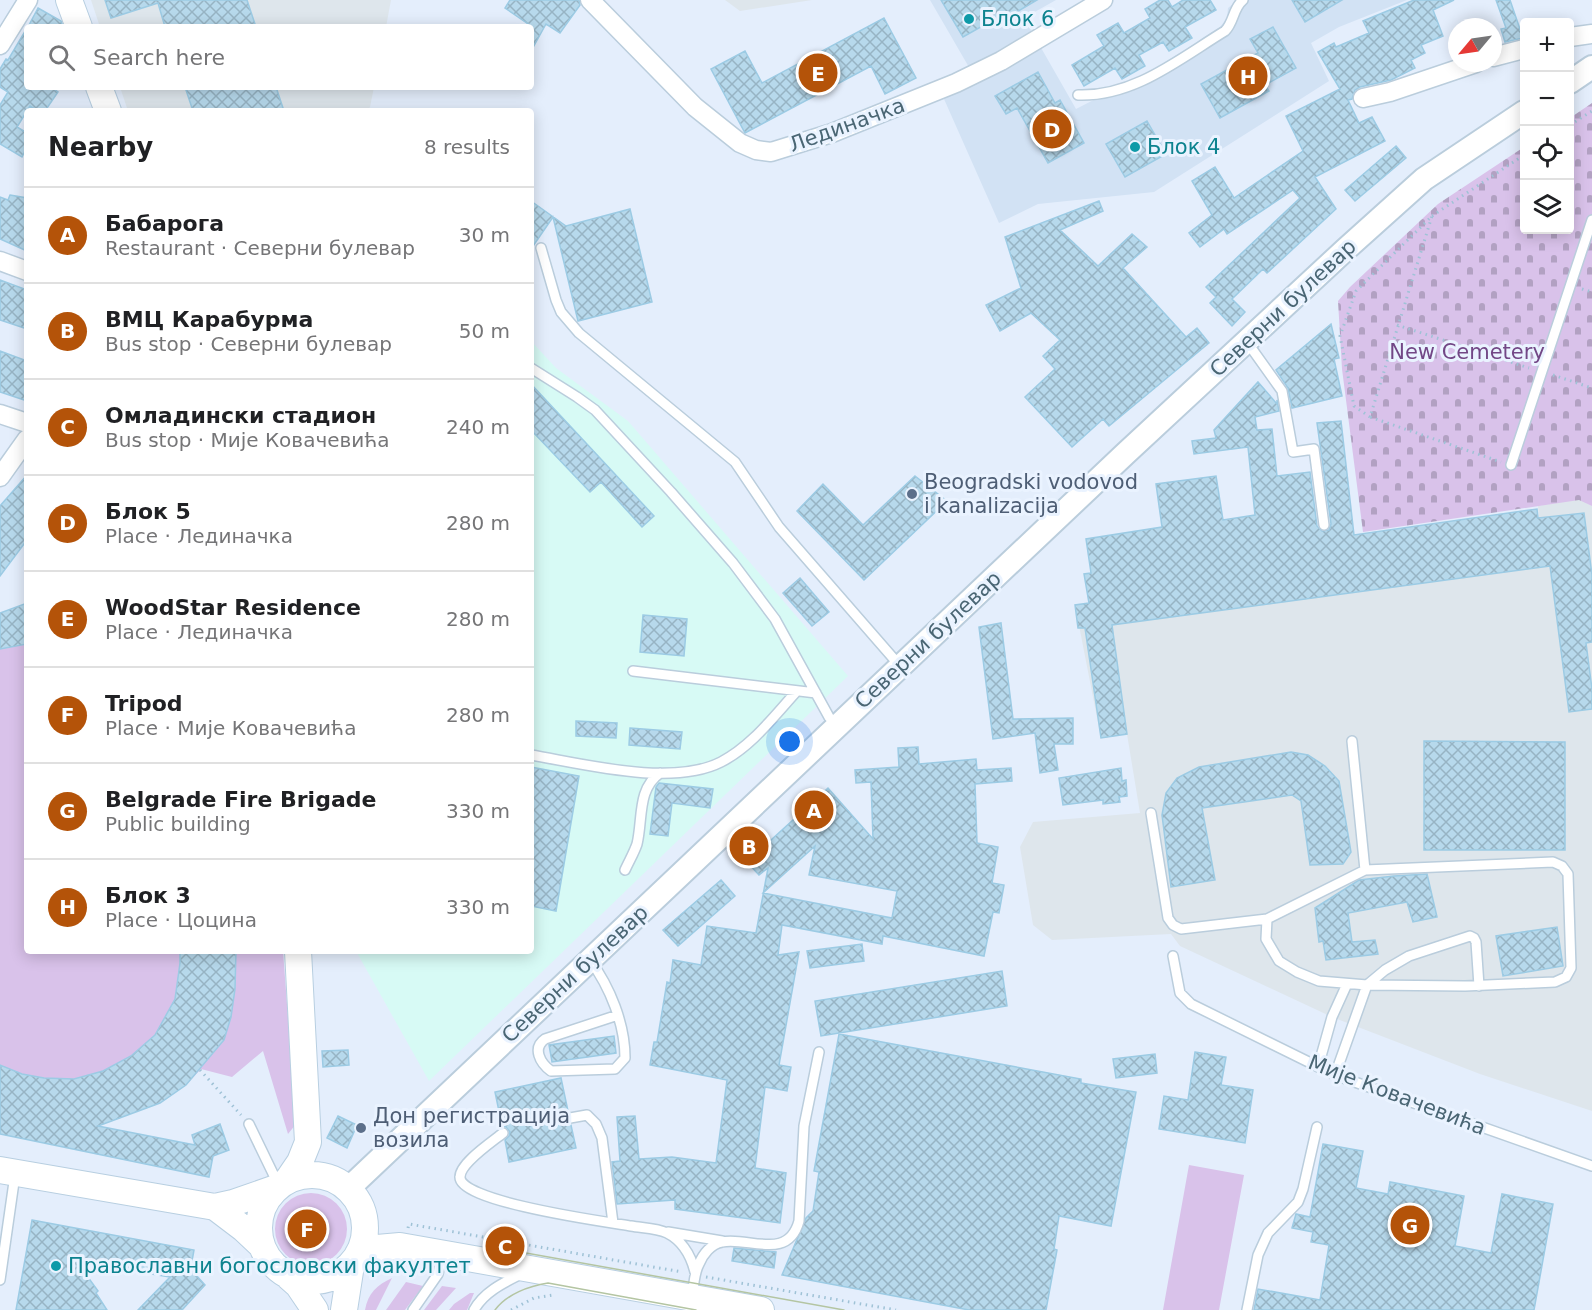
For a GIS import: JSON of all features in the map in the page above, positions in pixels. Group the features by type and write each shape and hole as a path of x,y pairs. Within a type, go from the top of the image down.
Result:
{"main road":[{"path":"69,0 78,24"},
{"path":"100,90 107,108"},
{"path":"298,954 308,1142 316,1162 356,1197 364,1218 364,1241 354,1260 344,1310"},
{"path":"261,1245 258,1230 260,1214 266,1200 300,1162 308,1142"},
{"path":"8,1171 215,1207 261,1245 272,1264 289,1277 315,1310"},
{"path":"215,1207 308,1174 339,1183"},
{"path":"364,1218 377,1231 442,1254 529,1269 694,1282 746,1308"},
{"path":"289,1277 305,1281 322,1281 338,1275 354,1260 377,1248 404,1239"}],"street":[{"path":"0,45 28,0"},
{"name":"Лединачка","path":"590,0 695,107 740,143 756,150 771,152 832,133 956,83 1001,61 1102,0"},
{"path":"1574,36 1592,34"},
{"path":"1502,55 1520,50"},
{"path":"1574,79 1592,67"},
{"path":"1363,98 1390,92 1449,72"},
{"name":"Северни булевар","path":"339,1183 590,960 1125,454 1420,183 1520,115"},
{"path":"0,261 24,270"},
{"path":"0,414 24,422"},
{"path":"0,477 24,443"}],"lane":[{"path":"1078,95 1095,96 1136,85 1225,31 1239,4 1244,0"},
{"path":"1511,465 1592,219"},
{"path":"541,248 556,300 569,322 579,333 735,462 779,527 900,666"},
{"path":"1247,342 1282,391 1293,452 1314,449 1324,525"},
{"path":"534,370 595,410 733,562 775,619 829,717 837,726"},
{"path":"633,671 816,693"},
{"path":"534,755 634,772 660,773 696,770 725,760 748,743 797,691"},
{"path":"1352,741 1365,870"},
{"path":"625,870 636,844 646,789 660,773"},
{"path":"1151,813 1168,918 1173,925 1181,929 1267,919 1365,870 1553,862 1562,866 1568,874 1572,968 1566,978 1555,982 1479,986 1367,985 1319,981 1279,961 1266,939 1267,919"},
{"path":"1335,1075 1367,985 1384,970 1410,956 1470,936 1476,942 1479,986"},
{"name":"Мије Ковачевића","path":"1173,956 1178,987 1186,1001 1335,1075 1592,1166"},
{"path":"590,960 609,991 618,1015 626,1058 615,1069 551,1071 545,1067 538,1049 540,1042 618,1015"},
{"path":"1318,1067 1332,1017 1347,984"},
{"path":"503,1132 464,1165 460,1176 464,1186 481,1195 507,1203 612,1223 727,1241 771,1244 790,1237 799,1221 804,1126 819,1052"},
{"path":"570,1118 586,1116 596,1124 602,1138 612,1223"},
{"path":"249,1124 280,1185"},
{"path":"1247,1310 1258,1255 1268,1233 1298,1202 1317,1127"},
{"path":"0,1280 8,1171"},
{"path":"666,1232 682,1244 691,1257 694,1282"},
{"path":"694,1282 705,1254 712,1246 727,1241"},
{"path":"413,1310 438,1274 442,1254"},
{"path":"474,1310 478,1302 500,1285 529,1269"}],"path":[{"path":"1574,122 1592,111"},
{"path":"1511,465 1370,417 1354,406 1340,336 1356,291 1432,216 1520,158"},
{"path":"1370,417 1432,216"},
{"path":"1397,325 1592,388"},
{"path":"200,1070 249,1124"},
{"path":"404,1239 409,1224 694,1282 896,1310"},
{"path":"511,1310 534,1298 553,1295"}],"shaded area":[{"path":"91,0 391,0 387,24 99,24"},
{"path":"725,0 812,0 740,11"},
{"path":"930,0 1056,0 1024,18 1076,109 1158,67 1220,27 1227,18 1228,8 1238,0 1407,0 1339,27 1311,43 1329,81 1154,192 1038,204 999,223 944,99 977,81"},
{"path":"121,90 373,90 369,108 127,108"},
{"path":"534,344 556,368 628,421 848,676 429,1081 358,954 534,954"},
{"path":"1579,499 1592,506 1592,1111 1480,1074 1332,1017 1180,946 1171,934 1052,940 1033,925 1020,847 1033,822 1140,813 1127,734 1101,738 1075,605 1540,534 1538,506"}],"green space":[{"name":"New Cemetery","path":"1592,103 1592,506 1579,500 1363,532 1342,369 1338,301 1438,204 1520,150 1520,234 1574,234 1574,115"},
{"path":"24,605 24,954 283,954 296,1124 288,1134 263,1051 232,1077 201,1069 186,1085 160,1103 136,1112 0,1087 0,613"},
{"path":"1189,1165 1244,1175 1219,1310 1163,1310"},
{"path":"311,1193 331,1199 341,1209 347,1229 341,1249 331,1259 311,1265 291,1259 281,1249 275,1229 281,1209 291,1199"},
{"path":"392,1278 376,1310 365,1310 374,1290"},
{"path":"406,1282 423,1286 405,1310 386,1310"},
{"path":"442,1286 456,1288 436,1310 424,1310"},
{"path":"470,1293 474,1293 467,1310 449,1310 454,1304"}],"building":[{"path":"105,0 247,0 255,24 164,24 158,3 111,18"},
{"path":"510,0 579,0 580,5 560,33 546,24 534,46 534,24 528,24 505,8"},
{"name":"Блок 6","path":"941,0 1037,0 996,24 993,20 963,37"},
{"path":"1160,0 1168,0 1172,7 1183,0 1210,0 1216,10 1185,27 1192,38 1169,51 1163,42 1139,55 1145,66 1122,79 1115,68 1084,86 1072,65 1104,46 1097,35 1118,23 1124,33 1150,18 1145,9"},
{"path":"1292,0 1342,0 1305,22"},
{"path":"1414,0 1454,0 1433,10 1443,36 1421,45 1425,53 1411,60 1415,68 1391,80 1360,87 1355,90 1352,99 1348,100 1359,123 1372,117 1385,141 1315,177 1336,209 1267,273 1263,269 1232,299 1245,312 1232,326 1210,303 1216,297 1206,287 1300,198 1293,190 1227,234 1224,229 1200,247 1189,233 1212,215 1192,181 1215,167 1234,198 1303,151 1286,116 1340,89 1318,52 1334,43 1336,47 1369,33 1363,21"},
{"path":"1496,0 1510,0 1520,29 1520,39 1505,42 1502,29 1506,28"},
{"path":"38,8 61,21 62,24 30,24"},
{"path":"884,18 916,78 885,94 871,66 745,133 711,69 745,51 762,83"},
{"path":"1273,27 1296,68 1265,85 1269,91 1220,118 1201,84 1258,53 1250,39"},
{"path":"24,33 24,90 55,90 58,92 47,108 30,106 24,108 24,116 17,127 24,131 22,157 0,144 0,105 8,92 0,87 0,69 6,59 8,60"},
{"path":"1038,72 1055,103 1060,100 1084,143 1048,163 1017,108 1006,114 995,96"},
{"path":"186,90 277,90 283,108 192,108"},
{"name":"Блок 4","path":"1147,121 1166,154 1125,177 1106,144"},
{"path":"1396,146 1406,158 1355,201 1345,190"},
{"path":"10,195 24,197 24,250 0,239 0,197 8,200"},
{"path":"1099,201 1103,211 1060,230 1098,266 1132,234 1147,247 1123,268 1186,337 1197,328 1209,343 1109,426 1103,419 1072,447 1025,397 1055,369 1043,356 1060,340 1031,313 1000,331 986,305 1021,288 1005,237"},
{"path":"534,203 566,226 630,209 652,302 578,321 553,217 534,245"},
{"path":"0,280 24,289 24,328 0,320"},
{"path":"1331,324 1339,358 1334,359 1342,396 1292,408 1288,388 1276,370"},
{"path":"0,351 24,360 24,400 0,392"},
{"path":"1258,382 1277,404 1277,400 1279,411 1255,417 1257,430 1272,429 1277,476 1310,472 1317,526 1322,531 1329,530 1331,524 1317,423 1341,421 1354,535 1537,509 1538,518 1584,513 1592,575 1592,642 1586,643 1592,689 1592,709 1569,712 1550,566 1112,625 1127,734 1101,738 1085,628 1078,628 1075,605 1089,603 1084,574 1091,573 1086,539 1162,527 1156,484 1216,476 1223,520 1255,515 1248,447 1194,454 1192,441 1216,438 1214,430"},
{"path":"534,387 654,516 642,527 601,482 590,492 534,433"},
{"path":"915,476 947,501 864,580 797,511 823,484 863,525"},
{"path":"24,478 24,544 0,576 0,506"},
{"path":"800,578 829,612 812,626 783,593"},
{"path":"24,604 24,645 0,649 0,613"},
{"path":"643,615 687,619 684,656 640,652"},
{"path":"1001,623 1013,719 1073,718 1073,744 1054,744 1058,770 1040,773 1035,733 993,739 979,627"},
{"path":"576,721 617,723 616,738 576,736"},
{"path":"630,728 682,732 680,749 629,745"},
{"path":"1424,741 1565,742 1565,850 1424,850"},
{"path":"918,747 919,764 976,759 977,770 1011,768 1012,781 975,784 977,843 998,847 992,883 1004,885 999,913 993,912 984,956 883,936 882,944 782,925 778,955 799,952 779,1065 791,1067 787,1091 765,1087 755,1168 786,1173 780,1223 675,1209 675,1200 617,1204 612,1162 620,1161 617,1117 635,1116 639,1159 672,1157 716,1163 727,1080 650,1065 654,1042 657,1042 667,982 670,983 673,960 701,965 707,926 756,933 763,893 768,868 759,875 747,862 828,788 873,839 871,782 856,783 855,770 899,767 898,748","holes":["815,846 809,875 897,891 892,918 763,893"]},
{"path":"1291,752 1308,755 1325,766 1339,781 1351,852 1343,864 1310,865 1301,801 1292,795 1202,808 1215,880 1171,887 1162,815 1166,793 1177,778 1199,767"},
{"path":"534,768 579,776 556,911 534,907"},
{"path":"1121,768 1122,781 1126,780 1127,796 1119,797 1120,802 1103,804 1103,800 1063,805 1059,778"},
{"path":"659,783 713,789 710,808 672,803 668,836 650,834 656,787"},
{"path":"1427,874 1437,917 1413,922 1407,902 1348,913 1352,942 1375,940 1378,954 1326,960 1323,941 1319,942 1315,908 1359,880"},
{"path":"721,880 735,896 678,946 663,930"},
{"path":"1557,927 1563,966 1503,976 1496,936"},
{"path":"862,944 864,961 810,968 807,951"},
{"path":"180,954 236,954 235,989 231,1017 224,1040 186,1085 160,1103 98,1126 195,1145 192,1135 220,1124 229,1150 213,1156 209,1177 0,1134 0,1065 22,1074 44,1078 74,1079 103,1071 131,1056 155,1035 175,999"},
{"path":"1002,971 1007,1006 821,1036 815,1001"},
{"path":"839,1034 1081,1079 1081,1083 1136,1092 1111,1226 1059,1216 1054,1249 1057,1250 1046,1310 969,1310 782,1275 806,1218 813,1211 819,1172 814,1171"},
{"path":"614,1036 616,1053 552,1062 549,1045"},
{"path":"348,1050 349,1065 323,1067 322,1051"},
{"path":"1195,1052 1226,1057 1221,1085 1253,1090 1245,1143 1159,1129 1164,1096 1188,1100"},
{"path":"1155,1054 1157,1073 1116,1078 1113,1059"},
{"path":"561,1078 568,1111 564,1115 564,1120 571,1125 576,1148 509,1162 505,1140 510,1132 502,1126 495,1092"},
{"path":"338,1116 357,1125 347,1148 327,1138"},
{"path":"1323,1144 1363,1151 1356,1188 1388,1194 1390,1182 1464,1196 1455,1246 1491,1253 1502,1194 1553,1204 1534,1310 1254,1310 1258,1289 1320,1300 1329,1245 1311,1242 1313,1232 1292,1228 1296,1214 1310,1217"},
{"path":"32,1220 194,1250 192,1261 201,1266 196,1275 205,1285 182,1310 138,1310 170,1277 77,1262 98,1291 96,1293 107,1310 16,1310"},
{"path":"734,1248 776,1252 774,1268 732,1261"}],"tram line":[{"path":"504,1249 844,1310"},
{"path":"495,1310 506,1299 519,1292 548,1283 696,1310"}],"place":[{"name":"Блок 6","path":"969,19"},
{"name":"WoodStar Residence","path":"818,73"},
{"name":"Блок 3","path":"1248,76"},
{"name":"Блок 5","path":"1052,129"},
{"name":"Блок 4","path":"1135,147"},
{"name":"Beogradski vodovod i kanalizacija","path":"912,494"},
{"name":"Бабарога","path":"814,810"},
{"name":"ВМЦ Карабурма","path":"749,846"},
{"name":"Дон регистрација возила","path":"361,1128"},
{"name":"Belgrade Fire Brigade","path":"1410,1225"},
{"name":"Tripod","path":"307,1229"},
{"name":"Омладински стадион","path":"505,1246"},
{"name":"Православни богословски факултет","path":"56,1266"}]}
